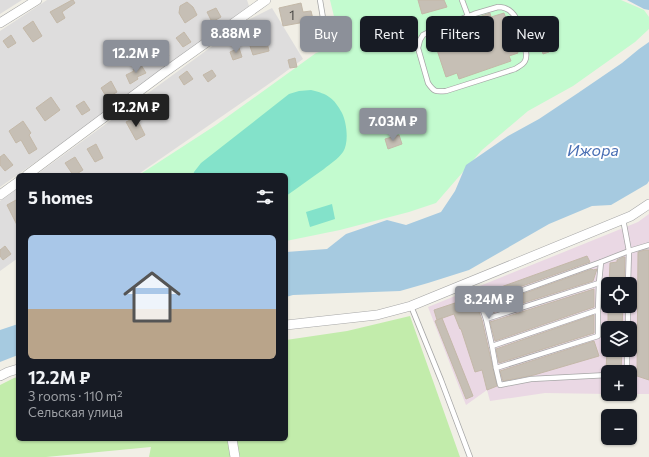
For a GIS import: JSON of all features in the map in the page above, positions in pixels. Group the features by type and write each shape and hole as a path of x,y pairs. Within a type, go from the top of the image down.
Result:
{"street":[{"path":"0,23 37,0"},
{"path":"30,173 256,3 266,0"},
{"path":"0,195 16,183"},
{"path":"288,325 377,315 411,306 631,216 649,204"},
{"path":"0,376 16,370"},
{"path":"232,441 236,457"}],"lane":[{"path":"320,0 323,16"},
{"path":"462,0 468,16"},
{"path":"498,7 503,7 514,13 525,47 525,61 522,65 515,69 439,92 431,88 428,83 418,48 420,40 423,35 433,30 468,16 498,7"},
{"path":"623,219 629,251 628,277"},
{"path":"601,376 531,379 500,384 486,319 481,305 649,245"},
{"path":"496,368 598,336 601,262"},
{"path":"486,319 599,283"},
{"path":"411,306 470,457"},
{"path":"492,346 598,310"}],"shaded area":[{"path":"0,0 22,0 0,14"},
{"path":"47,0 247,0 249,6 77,133 20,173 16,173 16,176 0,187 0,31"},
{"path":"272,8 303,59 140,173 39,173 248,20"},
{"path":"16,189 16,259 0,271 0,201"},
{"path":"649,214 649,394 637,394 637,365 601,365 601,394 545,393 490,401 487,390 466,405 428,307 638,222"}],"green space":[{"path":"330,0 621,0 644,10 649,17 649,29 635,42 573,86 528,111 482,150 436,203 409,212 340,230 288,241 288,173 142,173 216,125 316,53 352,52 352,16 334,16"},
{"path":"311,90 330,97 344,117 347,138 345,148 336,159 324,169 288,195 288,173 194,173 201,163 289,94"},
{"path":"332,204 335,219 310,227 306,212"},
{"path":"410,316 460,457 149,457 151,447 46,457 0,457 0,385 16,378 16,441 288,441 288,340 347,331"}],"water":[{"path":"627,0 649,0 649,10 644,9"},
{"name":"Ижора","path":"649,42 649,181 647,184 611,205 592,206 549,224 469,270 428,283 400,291 288,296 288,252 327,249 346,234 387,220 406,225 441,212 455,191 466,165 508,136 539,119 578,93 622,63"},
{"path":"16,325 16,356 0,362 0,330"}],"building":[{"path":"72,0 75,3 62,12 65,18 57,23 50,12"},
{"path":"418,0 444,0 447,7 422,14"},
{"path":"187,2 193,7 197,15 185,23 179,13 180,6"},
{"path":"301,3 303,12 311,11 312,16 300,16 300,23 283,26 279,8"},
{"path":"216,8 221,17 212,22 207,12"},
{"path":"490,13 491,16 482,16"},
{"path":"504,13 505,16 502,16 502,52 518,53 509,56 511,61 459,79 457,73 446,77 438,52 494,52 494,16"},
{"path":"33,21 42,36 33,42 23,28"},
{"path":"184,32 191,42 183,47 176,38"},
{"path":"11,35 16,43 8,48 3,41"},
{"path":"266,38 269,51 253,55 249,43"},
{"path":"162,46 169,56 158,63 152,53"},
{"path":"239,48 242,57 233,60 230,52"},
{"path":"295,58 297,67 290,68 288,60"},
{"path":"141,65 146,73 137,77 138,79 130,84 126,75"},
{"path":"212,70 216,76 208,82 203,75"},
{"path":"187,71 193,79 184,85 179,77"},
{"path":"111,81 117,92 107,98 101,88"},
{"path":"51,97 60,110 45,121 36,108"},
{"path":"162,98 168,107 160,112 155,103"},
{"path":"84,101 90,110 82,115 76,106"},
{"path":"136,117 145,135 136,140 126,122"},
{"path":"23,121 31,133 29,135 37,149 29,154 21,140 16,143 9,131"},
{"path":"399,135 402,144 388,149 385,139"},
{"path":"96,144 103,158 95,162 87,149"},
{"path":"4,154 13,165 5,171 0,165 0,157"},
{"path":"75,157 83,170 78,173 72,173 65,163"},
{"path":"16,200 16,223 7,205"},
{"path":"5,246 11,254 3,260 0,256 0,250"},
{"path":"649,250 649,380 637,376 638,252"},
{"path":"587,256 590,262 478,303 477,306 482,320 497,386 487,390 482,370 475,372 461,329 454,314 437,320 434,310"},
{"path":"625,257 624,277 609,277 610,263 617,262 617,260"},
{"path":"592,269 597,269 593,281 488,314 486,307"},
{"path":"594,289 594,307 495,341 490,322"},
{"path":"608,313 623,313 622,321 608,321"},
{"path":"594,315 594,333 499,363 496,349"},
{"path":"442,318 473,396 466,399 435,321"},
{"path":"594,341 599,356 534,375 503,381 500,371"},
{"path":"607,357 622,357 621,365 606,365"}]}
